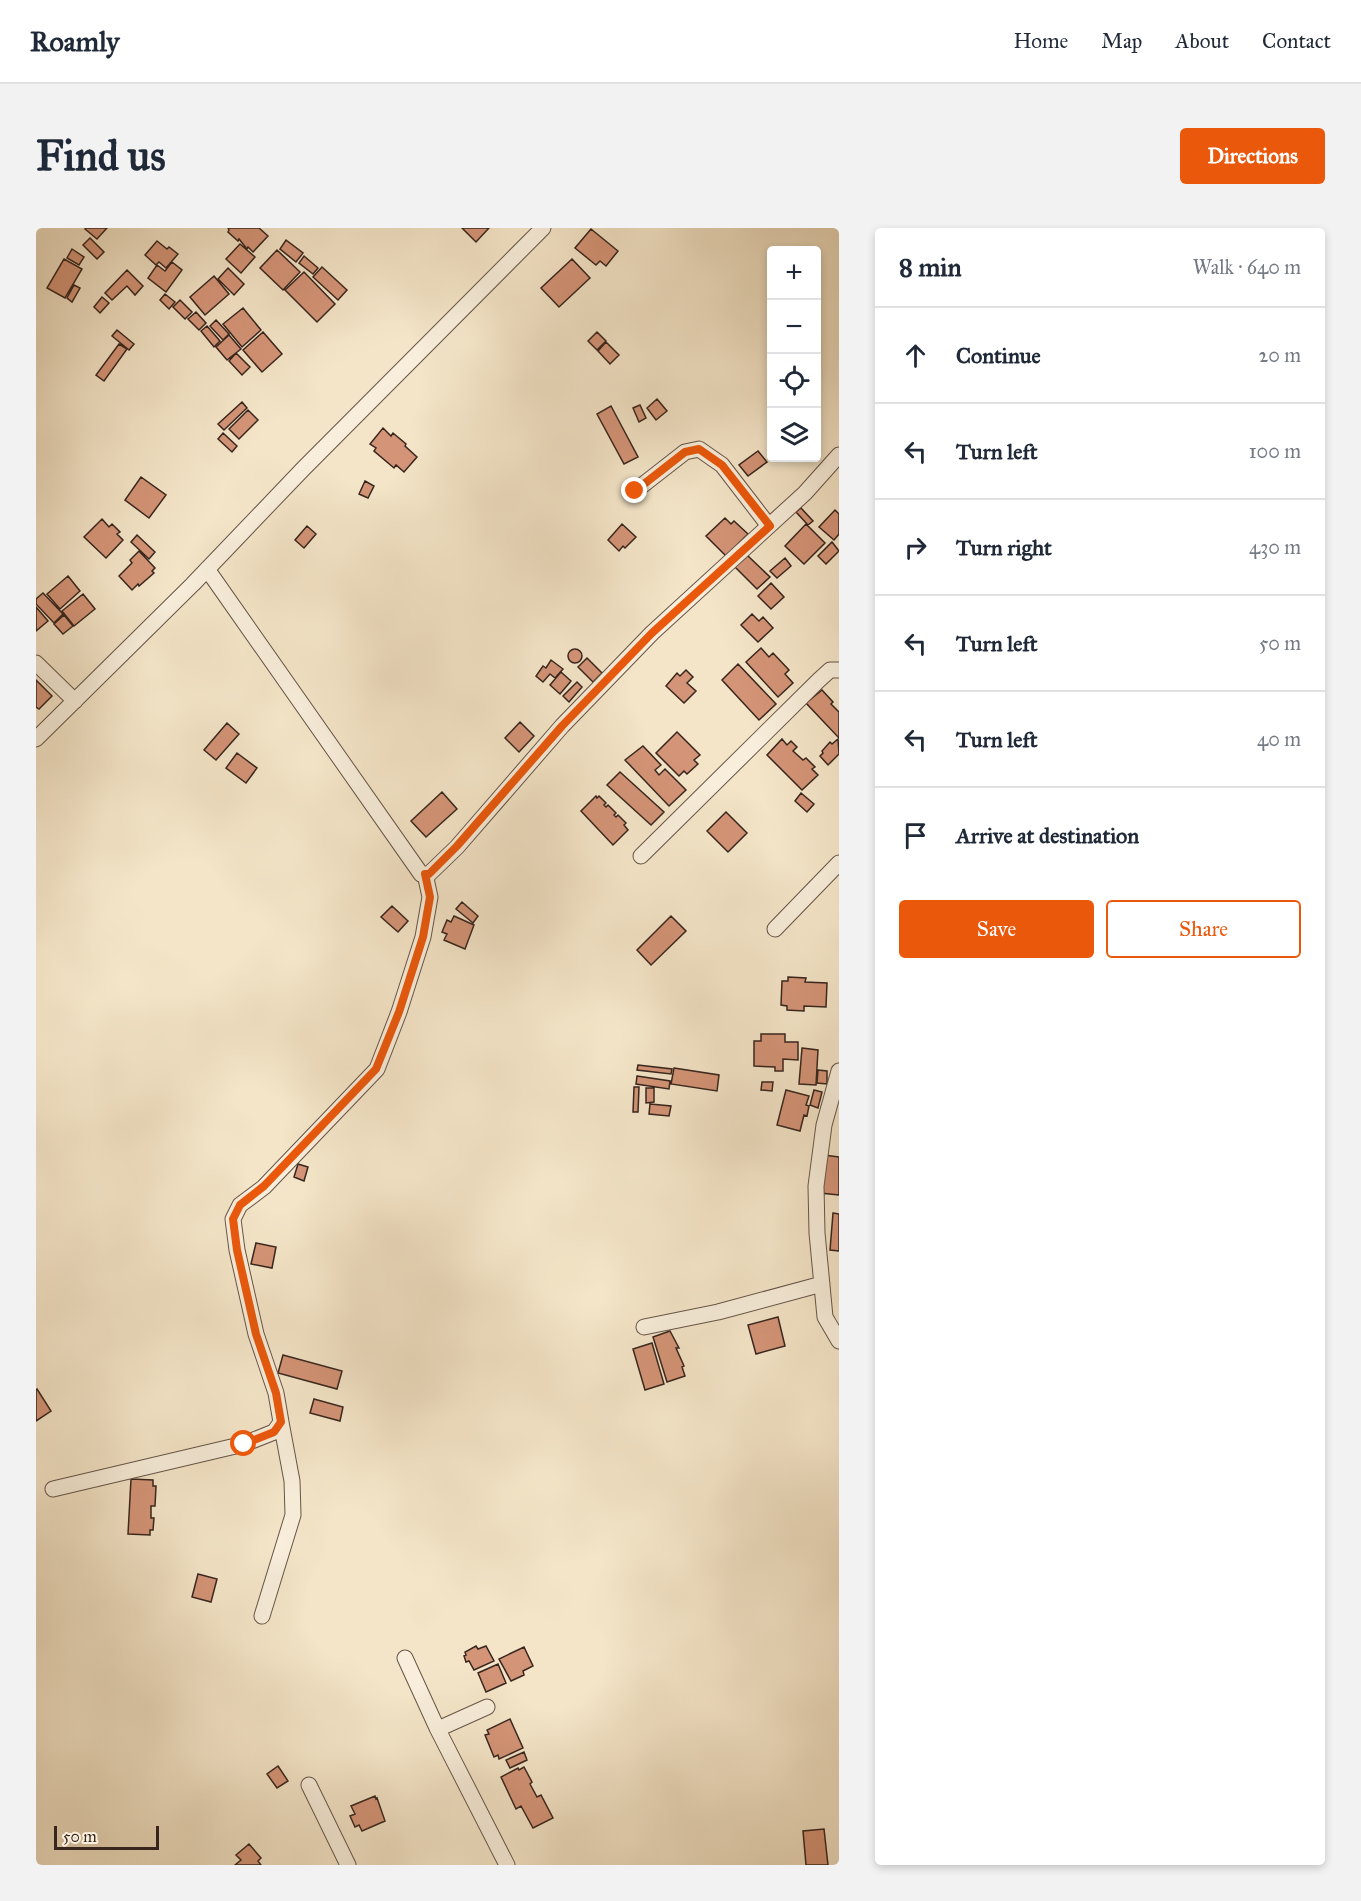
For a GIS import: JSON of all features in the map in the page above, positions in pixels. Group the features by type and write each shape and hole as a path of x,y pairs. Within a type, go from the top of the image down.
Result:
{"street":[{"path":"36,739 543,228"},
{"path":"635,491 685,452 699,449 722,465 770,526"},
{"path":"207,569 421,874 429,874 457,846 562,726 652,633 805,493 839,455"},
{"path":"36,663 75,701"},
{"path":"641,856 819,680 830,670 839,670"},
{"path":"775,928 839,863"},
{"path":"262,1616 293,1515 292,1481 276,1393 256,1334 237,1250 233,1219 240,1205 264,1186 376,1069 399,1012 423,937 430,897 425,874"},
{"path":"839,1071 824,1125 816,1186 817,1233 825,1317 839,1341"},
{"path":"644,1327 718,1312 822,1284"},
{"path":"53,1490 244,1444 274,1432 281,1422"},
{"path":"405,1658 507,1865"},
{"path":"438,1729 487,1707"},
{"path":"309,1785 348,1865"}],"building":[{"path":"86,228 107,228 97,239"},
{"path":"228,228 259,228 268,236 253,252 228,232"},
{"path":"462,228 489,228 476,242"},
{"path":"591,229 618,251 606,266 600,261 596,265 575,248"},
{"path":"90,238 104,252 97,259 83,245"},
{"path":"286,240 303,253 296,262 280,249"},
{"path":"157,241 178,254 166,268 159,262 156,265 145,255"},
{"path":"240,244 255,257 241,273 226,259"},
{"path":"72,249 84,257 79,265 67,258"},
{"path":"277,250 300,272 283,290 260,268"},
{"path":"304,256 318,268 313,274 299,263"},
{"path":"64,259 82,269 65,298 47,288"},
{"path":"572,259 590,278 559,307 541,288"},
{"path":"172,262 182,270 166,292 148,278 157,265 165,271"},
{"path":"322,267 347,290 338,300 313,277"},
{"path":"228,268 244,284 234,295 218,279"},
{"path":"127,270 143,286 135,295 127,286 112,300 105,293"},
{"path":"304,272 335,304 317,322 285,290"},
{"path":"214,276 229,294 205,315 190,297"},
{"path":"74,285 80,288 72,302 67,298"},
{"path":"165,294 175,302 169,309 160,300"},
{"path":"102,297 109,303 100,313 94,307"},
{"path":"180,300 192,312 185,319 173,307"},
{"path":"243,308 261,330 242,347 223,324"},
{"path":"196,312 206,323 199,330 188,319"},
{"path":"216,320 229,334 223,340 210,326"},
{"path":"207,326 220,341 214,347 201,331"},
{"path":"117,330 134,344 129,350 112,336"},
{"path":"263,332 282,354 262,372 243,350"},
{"path":"597,332 606,341 597,350 588,341"},
{"path":"229,335 241,349 227,360 216,347"},
{"path":"606,342 619,355 610,364 598,351"},
{"path":"119,344 127,349 104,381 96,375"},
{"path":"236,353 250,367 242,375 229,361"},
{"path":"657,399 667,411 656,420 647,408"},
{"path":"242,402 247,408 224,430 218,424"},
{"path":"640,405 646,418 639,422 633,408"},
{"path":"611,406 638,457 624,464 597,414"},
{"path":"248,410 258,420 239,439 229,429"},
{"path":"383,428 391,436 393,433 406,444 405,446 417,457 404,472 396,465 394,468 374,451 376,448 370,444"},
{"path":"223,433 237,446 232,452 218,439"},
{"path":"758,451 767,462 748,476 739,465"},
{"path":"141,477 166,495 149,518 125,500"},
{"path":"365,481 374,486 368,498 359,494"},
{"path":"801,508 813,521 808,525 796,512"},
{"path":"835,510 839,514 839,534 834,540 819,527"},
{"path":"725,518 731,524 734,521 748,534 726,556 706,536"},
{"path":"102,519 109,527 112,524 120,532 117,534 123,540 106,558 84,537"},
{"path":"622,524 636,537 619,551 608,540"},
{"path":"806,524 825,543 804,564 785,546"},
{"path":"307,526 316,534 304,548 295,540"},
{"path":"137,535 155,552 149,559 131,542"},
{"path":"832,542 839,551 826,564 818,556"},
{"path":"139,551 155,568 152,571 154,573 132,590 119,576 132,563 130,560"},
{"path":"747,555 770,577 757,589 735,567"},
{"path":"785,558 791,566 777,578 770,571"},
{"path":"68,576 80,591 60,609 47,594"},
{"path":"771,583 784,597 771,609 758,596"},
{"path":"43,593 63,614 54,623 36,604 36,599"},
{"path":"83,594 95,609 74,626 62,611"},
{"path":"36,607 48,621 36,631"},
{"path":"752,614 759,621 763,617 773,628 758,642 741,625"},
{"path":"64,615 73,626 63,634 54,624"},
{"path":"761,648 769,657 773,653 789,670 785,674 793,683 778,697 746,662"},
{"path":"572,649 578,649 582,656 578,663 572,663 568,659 568,653"},
{"path":"587,658 602,673 593,682 578,667"},
{"path":"551,660 563,669 555,678 550,674 543,682 536,676 543,666 546,668"},
{"path":"738,664 776,704 759,720 722,680"},
{"path":"686,670 693,677 687,683 696,691 684,703 666,686 677,673 680,676"},
{"path":"561,672 571,681 560,694 550,685"},
{"path":"36,680 52,696 39,709 36,707"},
{"path":"577,682 582,687 569,702 563,696"},
{"path":"822,690 839,712 839,738 806,703"},
{"path":"520,722 534,736 519,752 505,738"},
{"path":"227,723 239,734 216,760 204,750"},
{"path":"677,732 700,755 694,760 698,764 687,774 684,771 679,776 656,753"},
{"path":"782,739 787,745 791,741 797,747 793,751 803,760 806,758 815,767 812,769 818,775 802,790 767,755"},
{"path":"838,739 839,754 828,765 820,756 830,742 832,744"},
{"path":"643,746 661,765 655,770 659,775 665,769 686,790 669,806 625,760"},
{"path":"237,753 257,768 246,783 226,768"},
{"path":"620,772 664,812 651,825 607,785"},
{"path":"442,792 457,809 426,837 411,821"},
{"path":"801,793 814,804 807,812 795,801"},
{"path":"596,796 597,798 599,796 606,803 604,805 606,807 608,805 616,813 614,815 616,817 618,815 626,823 624,825 628,830 613,845 581,811"},
{"path":"726,812 747,833 728,852 707,831"},
{"path":"462,902 478,916 473,923 456,909"},
{"path":"392,906 408,921 398,932 381,917"},
{"path":"454,916 474,925 465,949 444,940 447,934 442,932 447,920 451,922"},
{"path":"671,916 686,931 651,965 637,950"},
{"path":"788,977 806,978 805,982 827,983 826,1007 804,1006 804,1011 787,1010 787,1006 781,1005 782,981 788,981"},
{"path":"761,1034 785,1034 785,1042 798,1042 798,1060 783,1059 783,1071 775,1071 775,1067 754,1066 754,1041 761,1041"},
{"path":"802,1048 818,1050 816,1085 799,1084"},
{"path":"638,1065 672,1069 671,1074 637,1070"},
{"path":"674,1068 719,1075 717,1091 671,1084"},
{"path":"818,1070 827,1071 827,1084 817,1083"},
{"path":"637,1076 670,1081 669,1089 636,1084"},
{"path":"762,1082 773,1082 772,1091 761,1090"},
{"path":"634,1087 639,1087 638,1112 633,1112"},
{"path":"646,1088 654,1088 654,1102 646,1103"},
{"path":"786,1090 809,1096 806,1105 809,1106 807,1116 804,1115 800,1131 777,1125"},
{"path":"814,1090 822,1092 818,1108 810,1105"},
{"path":"650,1104 671,1106 669,1116 649,1114"},
{"path":"824,1155 839,1157 839,1195 820,1193"},
{"path":"298,1164 308,1167 304,1181 294,1177"},
{"path":"833,1213 839,1214 839,1251 830,1250"},
{"path":"256,1243 276,1247 272,1268 251,1264"},
{"path":"778,1317 785,1346 756,1354 748,1325"},
{"path":"670,1331 679,1348 676,1348 684,1366 682,1367 685,1376 667,1382 653,1337"},
{"path":"652,1343 664,1384 645,1390 633,1349"},
{"path":"283,1355 342,1371 337,1389 278,1373"},
{"path":"36,1390 51,1411 36,1421"},
{"path":"314,1399 343,1407 340,1421 310,1413"},
{"path":"131,1479 153,1480 153,1486 156,1486 155,1506 151,1506 151,1518 154,1518 150,1535 128,1534"},
{"path":"198,1574 217,1579 211,1602 192,1597"},
{"path":"476,1646 478,1649 486,1646 494,1661 474,1670 469,1661 466,1662 464,1656 465,1652"},
{"path":"524,1647 533,1666 523,1671 524,1675 511,1681 499,1659"},
{"path":"498,1664 506,1683 486,1692 478,1673"},
{"path":"510,1719 523,1748 499,1759 498,1755 494,1757 485,1735 489,1734 487,1730"},
{"path":"524,1752 527,1760 510,1768 506,1760"},
{"path":"278,1766 288,1781 277,1788 267,1774"},
{"path":"524,1767 537,1797 541,1795 553,1818 533,1828 521,1806 516,1809 501,1777"},
{"path":"375,1796 385,1821 362,1831 359,1825 355,1827 350,1816 355,1814 351,1806"},
{"path":"824,1829 828,1865 806,1865 803,1831"},
{"path":"249,1844 261,1858 258,1861 261,1865 235,1865 241,1860 236,1855"}],"route":[{"path":"244,1444 274,1432 281,1422 276,1393 256,1334 237,1250 233,1219 240,1205 264,1186 376,1069 399,1012 423,937 430,897 425,874 429,874 457,846 562,726 652,633 770,526 722,465 699,449 685,452 635,491"}]}
